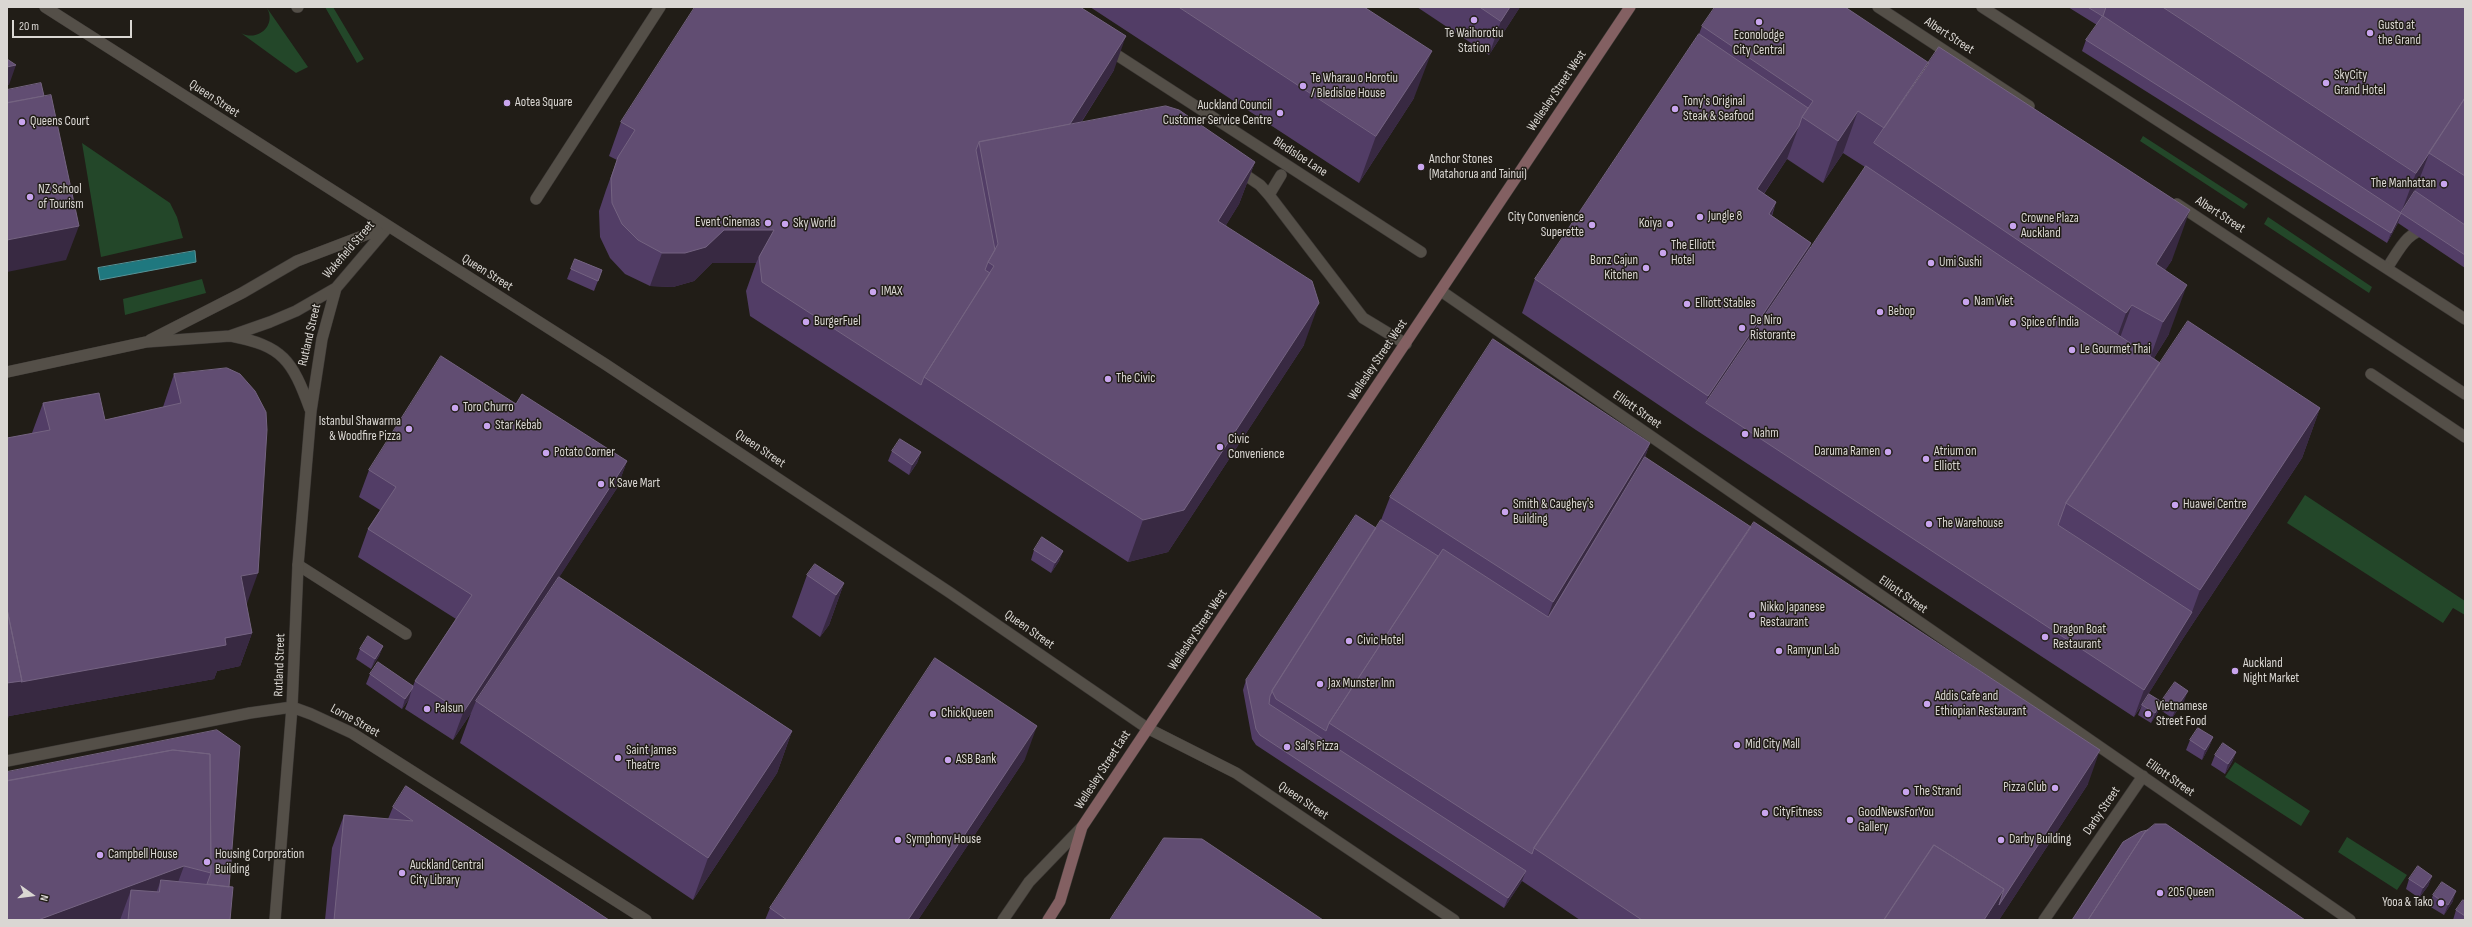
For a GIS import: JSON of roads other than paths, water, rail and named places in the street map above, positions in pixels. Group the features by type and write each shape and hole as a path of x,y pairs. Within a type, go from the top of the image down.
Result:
{"main road":[{"name":"Wellesley Street West","path":"1147,728 1406,344 1630,7"},
{"name":"Wellesley Street East","path":"1048,920 1060,901 1082,827 1147,728"}],"street":[{"name":"Queen Street","path":"46,7 388,227 605,364 949,592 1147,728 1236,773 1454,920"},
{"path":"536,199 660,7"},
{"name":"Albert Street","path":"1878,7 2040,113"},
{"path":"1982,7 2465,319"},
{"name":"Bledisloe Lane","path":"1096,42 1421,252"},
{"path":"1229,164 1260,185 1269,195 1363,318 1406,344"},
{"path":"1269,195 1281,176"},
{"name":"Albert Street","path":"2165,196 2465,394"},
{"name":"Wakefield Street","path":"7,372 146,342 230,336 296,311 336,288 388,227"},
{"name":"Wakefield Street","path":"146,342 242,293 297,260 388,227"},
{"path":"2387,268 2408,237 2426,230 2439,235"},
{"name":"Rutland Street","path":"275,920 292,707 298,565 311,411 322,339 336,288"},
{"name":"Elliott Street","path":"1441,291 2350,920"},
{"name":"Rutland Street","path":"230,336 256,341 282,355 296,372 311,411"},
{"path":"2371,374 2465,437"},
{"path":"298,565 406,634"},
{"name":"Lorne Street","path":"7,761 250,713 292,707 311,714 352,734 646,920"},
{"name":"Darby Street","path":"2044,920 2143,776"},
{"name":"Wellesley Street East","path":"1003,920 1029,882 1082,827"}],"water":[{"path":"195,251 196,262 100,280 98,268"}],"place":[{"name":"Te Waihorotiu Station","path":"1474,20"},
{"name":"Econolodge City Central","path":"1759,22"},
{"name":"Gusto at the Grand","path":"2370,33"},
{"name":"SkyCity Grand Hotel","path":"2326,83"},
{"name":"Te Wharau o Horotiu / Bledisloe House","path":"1303,86"},
{"name":"Aotea Square","path":"507,103"},
{"name":"Tony's Original Steak & Seafood","path":"1675,109"},
{"name":"Auckland Council Customer Service Centre","path":"1280,113"},
{"name":"Queens Court","path":"22,122"},
{"name":"Anchor Stones (Matahorua and Tainui)","path":"1421,167"},
{"name":"The Manhattan","path":"2444,184"},
{"name":"NZ School of Tourism","path":"30,197"},
{"name":"Jungle 8","path":"1700,217"},
{"name":"Event Cinemas","path":"768,223"},
{"name":"Sky World","path":"785,224"},
{"name":"Koiya","path":"1670,224"},
{"name":"City Convenience Superette","path":"1592,225"},
{"name":"Crowne Plaza Auckland","path":"2013,226"},
{"name":"The Elliott Hotel","path":"1663,253"},
{"name":"Umi Sushi","path":"1931,263"},
{"name":"Bonz Cajun Kitchen","path":"1646,268"},
{"name":"IMAX","path":"873,292"},
{"name":"Nam Viet","path":"1966,302"},
{"name":"Elliott Stables","path":"1687,304"},
{"name":"Bebop","path":"1880,312"},
{"name":"BurgerFuel","path":"806,322"},
{"name":"Spice of India","path":"2013,323"},
{"name":"De Niro Ristorante","path":"1742,328"},
{"name":"Le Gourmet Thai","path":"2072,350"},
{"name":"The Civic","path":"1108,379"},
{"name":"Toro Churro","path":"455,408"},
{"name":"Star Kebab","path":"487,426"},
{"name":"Istanbul Shawarma & Woodfire Pizza","path":"409,429"},
{"name":"Nahm","path":"1745,434"},
{"name":"Civic Convenience","path":"1220,447"},
{"name":"Daruma Ramen","path":"1888,452"},
{"name":"Potato Corner","path":"546,453"},
{"name":"Atrium on Elliott","path":"1926,459"},
{"name":"K Save Mart","path":"601,484"},
{"name":"Huawei Centre","path":"2175,505"},
{"name":"Smith & Caughey's Building","path":"1505,512"},
{"name":"The Warehouse","path":"1929,524"},
{"name":"Nikko Japanese Restaurant","path":"1752,615"},
{"name":"Dragon Boat Restaurant","path":"2045,637"},
{"name":"Civic Hotel","path":"1349,641"},
{"name":"Ramyun Lab","path":"1779,651"},
{"name":"Auckland Night Market","path":"2235,671"},
{"name":"Jax Munster Inn","path":"1320,684"},
{"name":"Addis Cafe and Ethiopian Restaurant","path":"1927,704"},
{"name":"Palsun","path":"427,709"},
{"name":"ChickQueen","path":"933,714"},
{"name":"Vietnamese Street Food","path":"2148,714"},
{"name":"Mid City Mall","path":"1737,745"},
{"name":"Sal’s Pizza","path":"1287,747"},
{"name":"Saint James Theatre","path":"618,758"},
{"name":"ASB Bank","path":"948,760"},
{"name":"Pizza Club","path":"2055,788"},
{"name":"The Strand","path":"1906,792"},
{"name":"CityFitness","path":"1765,813"},
{"name":"GoodNewsForYou Gallery","path":"1850,820"},
{"name":"Symphony House","path":"898,840"},
{"name":"Darby Building","path":"2001,840"},
{"name":"Campbell House","path":"100,855"},
{"name":"Housing Corporation Building","path":"207,862"},
{"name":"Auckland Central City Library","path":"402,873"},
{"name":"205 Queen","path":"2160,893"},
{"name":"Yooa & Tako","path":"2441,903"}]}
